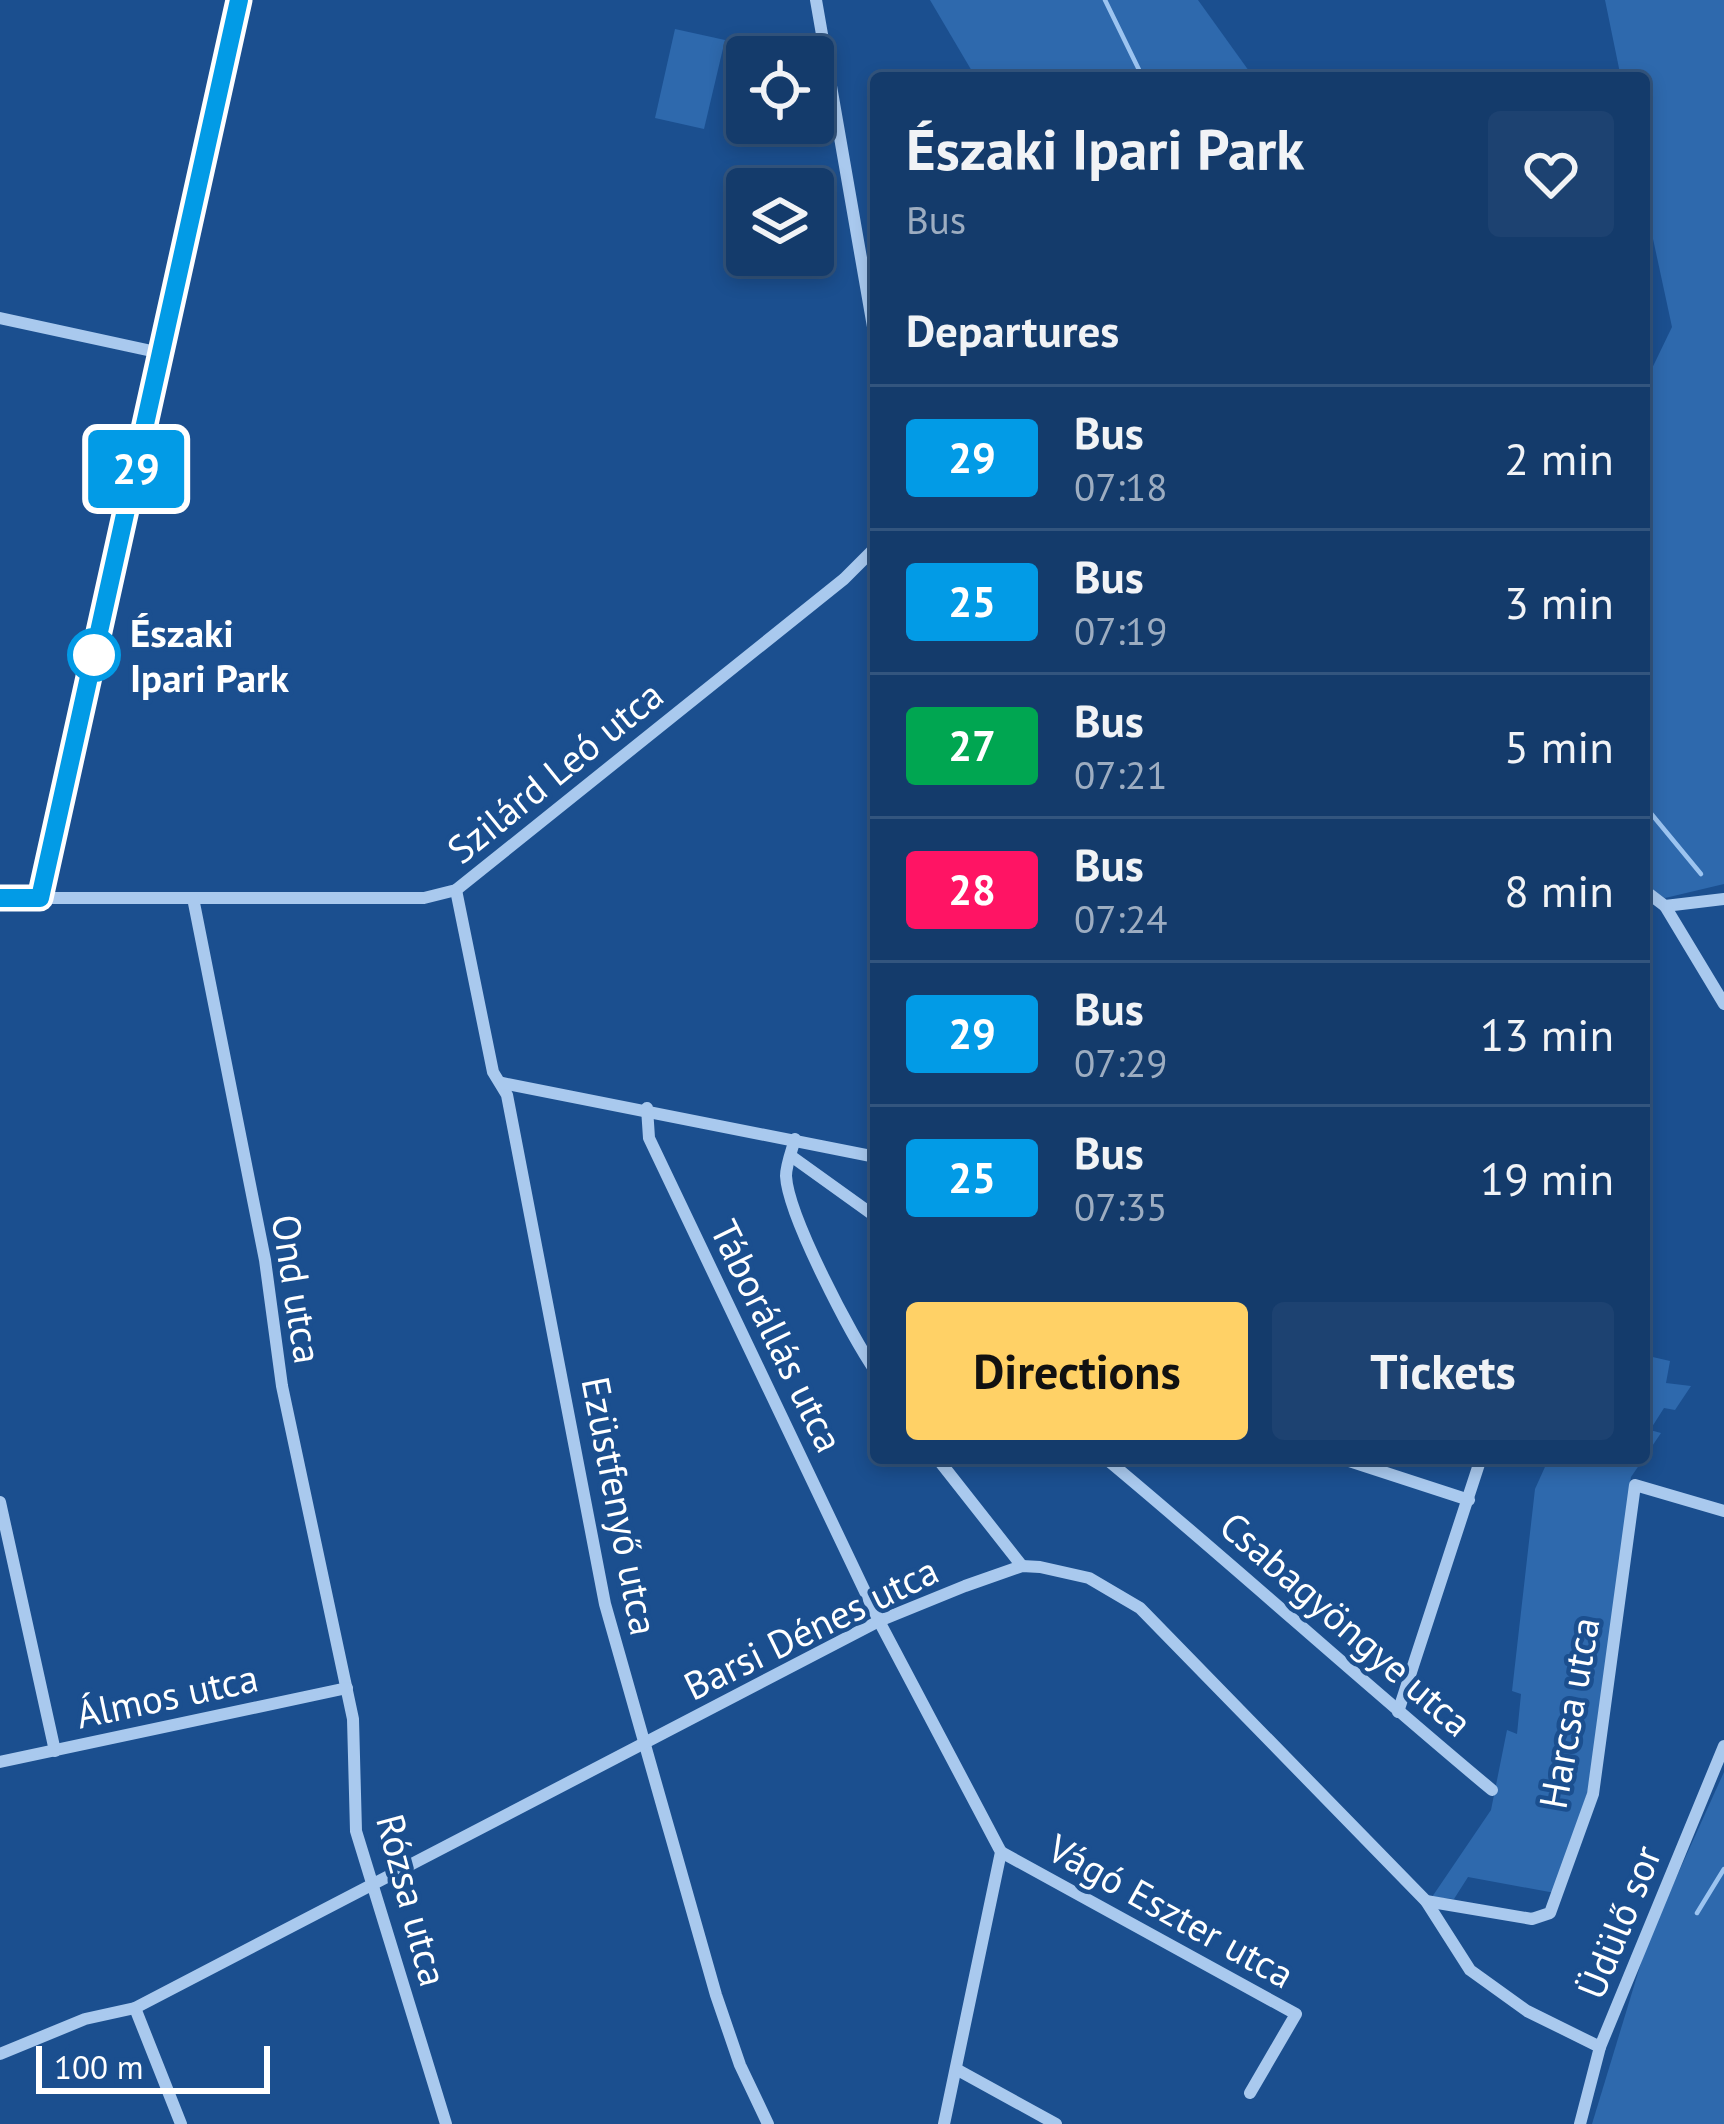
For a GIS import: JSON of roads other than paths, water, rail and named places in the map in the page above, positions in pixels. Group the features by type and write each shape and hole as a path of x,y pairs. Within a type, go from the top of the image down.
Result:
{"street":[{"path":"40,898 239,0"},
{"path":"816,0 870,310"},
{"path":"0,318 161,353"},
{"name":"Szilárd Leó utca","path":"0,898 424,898 456,890 844,579 870,553"},
{"name":"Ezüstfenyő utca","path":"456,890 493,1072 502,1083 605,1604 728,2030 768,2124"},
{"path":"1650,895 1665,906 1724,1004"},
{"name":"Ond utca","path":"193,898 265,1260 282,1385 347,1688"},
{"path":"1665,906 1719,900"},
{"path":"502,1083 870,1156"},
{"name":"Táborállás utca","path":"646,1108 649,1138 879,1621 1001,1852"},
{"path":"795,1139 786,1176 798,1213 839,1312 870,1362"},
{"path":"791,1156 870,1213"},
{"path":"942,1464 1022,1565 1089,1578 1140,1608 1426,1901 1470,1970 1527,2011 1600,2047"},
{"name":"Csabagyöngye utca","path":"1112,1464 1236,1564 1492,1790"},
{"path":"1358,1464 1468,1500"},
{"path":"1399,1712 1479,1464"},
{"name":"Harcsa utca","path":"1426,1901 1532,1919 1550,1912 1593,1794 1635,1485 1724,1511"},
{"path":"0,1502 55,1751"},
{"name":"Barsi Dénes utca","path":"0,2054 85,2019 134,2008 879,1621 1022,1565"},
{"name":"Álmos utca","path":"0,1762 347,1688"},
{"name":"Rózsa utca","path":"347,1688 353,1719 356,1831 446,2124"},
{"name":"Üdülő sor","path":"1580,2124 1600,2047 1724,1746"},
{"path":"944,2124 1001,1852"},
{"name":"Vágó Eszter utca","path":"1001,1852 1296,2014 1250,2093"},
{"path":"134,2008 181,2124"},
{"path":"956,2069 1056,2124"}],"waterway":[{"path":"1105,0 1140,72"},
{"path":"1650,812 1701,874"},
{"path":"1697,1913 1724,1869"}],"place":[{"name":"Északi Ipari Park","path":"94,655"}]}
